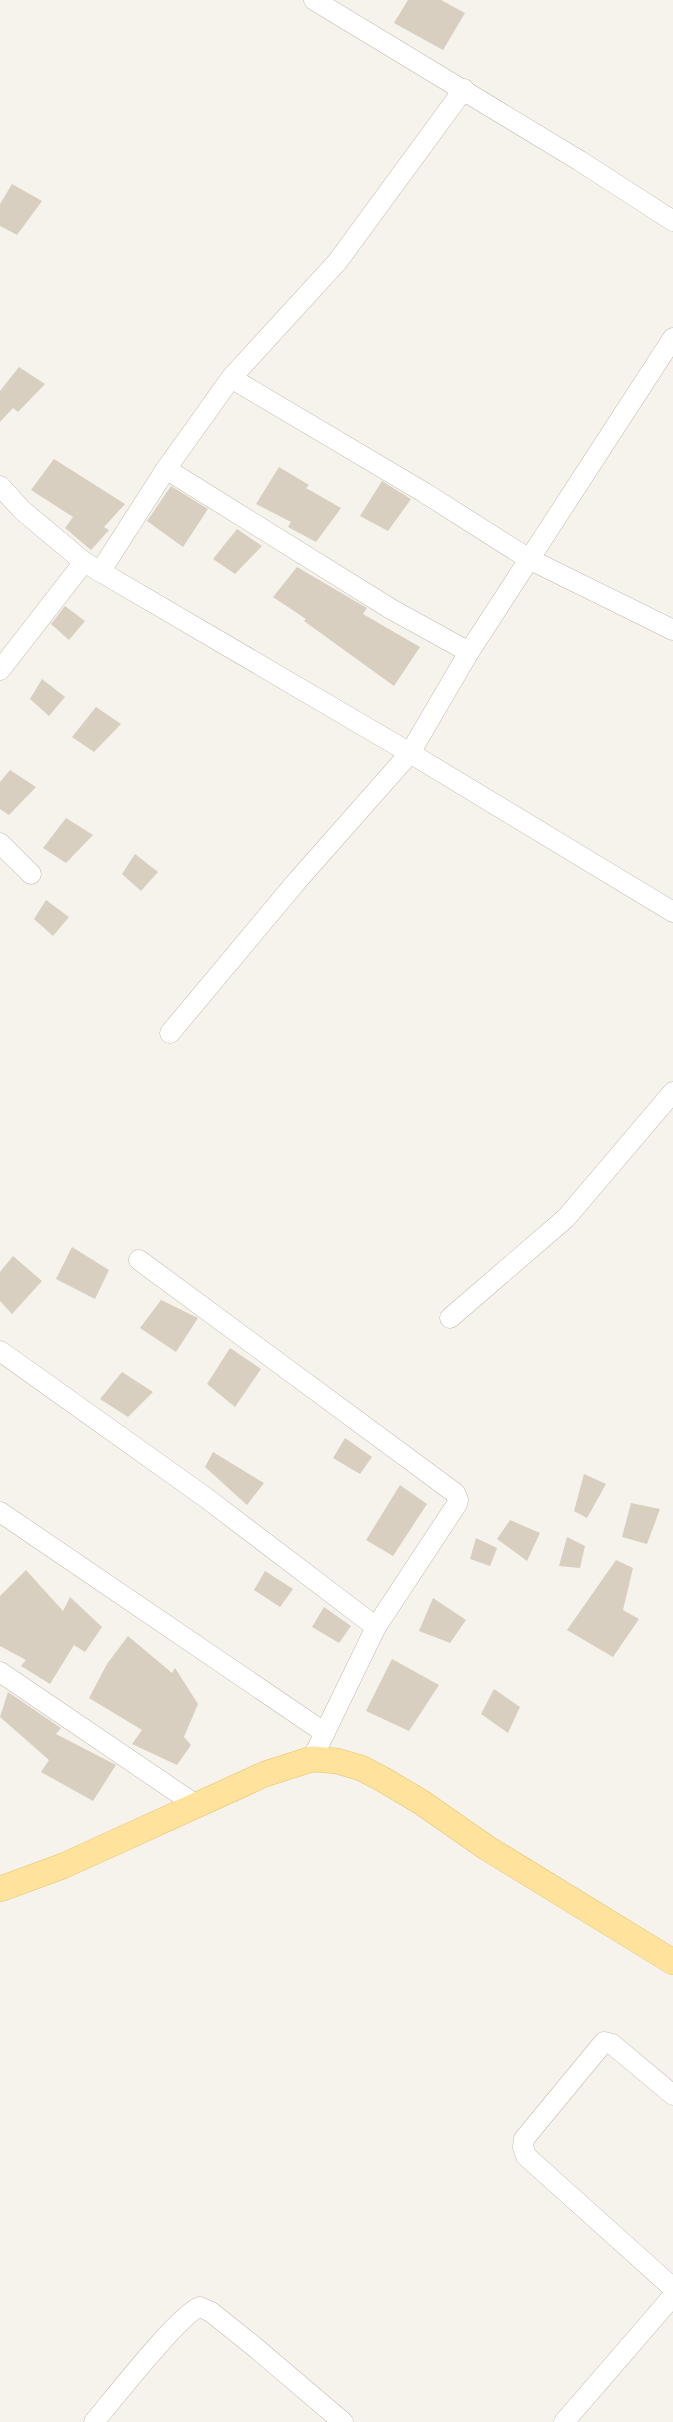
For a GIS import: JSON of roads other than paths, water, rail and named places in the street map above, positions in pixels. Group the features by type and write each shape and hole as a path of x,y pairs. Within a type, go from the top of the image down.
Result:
{"main road":[{"path":"0,1889 63,1866 265,1774 312,1759 338,1761 361,1768 421,1802 487,1848 673,1962"}],"street":[{"path":"314,0 464,89 673,221"},
{"path":"0,670 92,567 166,469 231,378 343,255 464,89"},
{"path":"170,1033 297,881 410,753 469,652 673,338"},
{"path":"231,378 425,493 529,559 673,630"},
{"path":"166,469 391,609 469,652"},
{"path":"0,486 22,510 92,567 410,753 673,912"},
{"path":"0,843 31,874"},
{"path":"450,1318 566,1218 673,1092"},
{"path":"139,1260 455,1493 458,1500 376,1627 312,1759"},
{"path":"0,1350 205,1496 376,1627"},
{"path":"0,1512 325,1733"},
{"path":"0,1672 196,1805"},
{"path":"673,2095 612,2044 604,2042 524,2139 523,2147 526,2156 673,2288"},
{"path":"564,2422 673,2296"},
{"path":"94,2422 154,2351 189,2314 200,2307 211,2312 226,2324 343,2422"}]}
